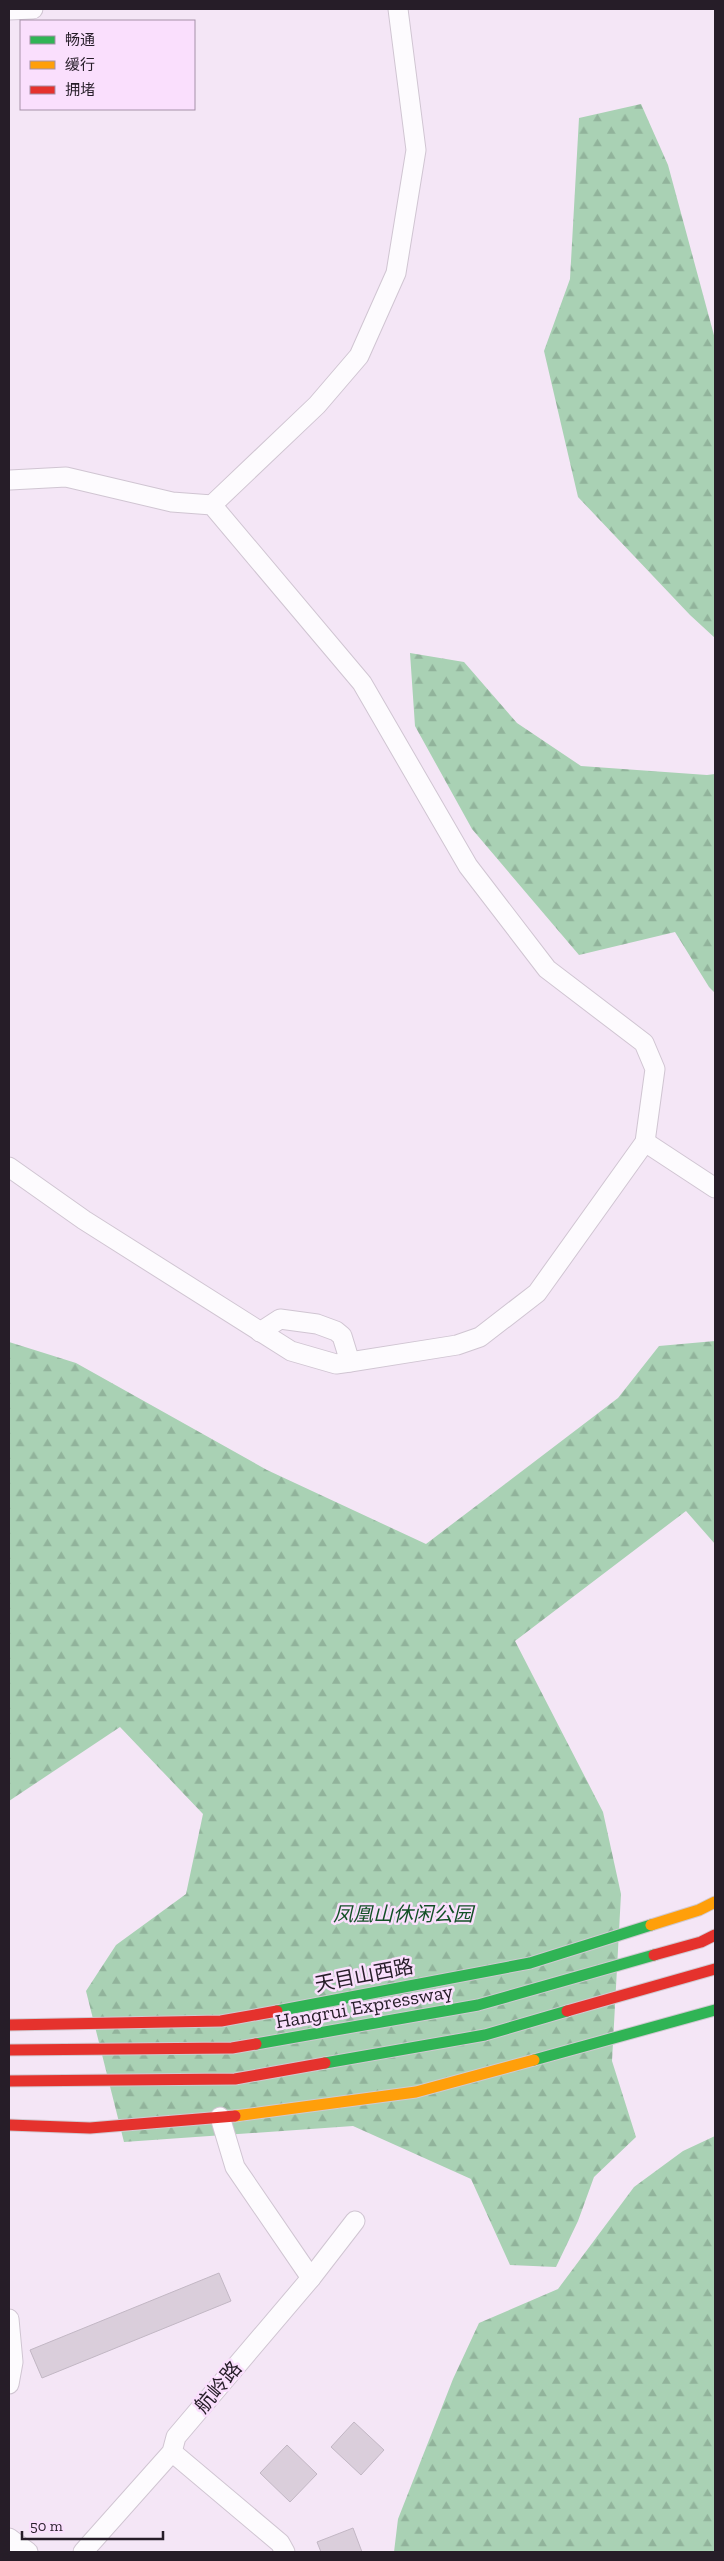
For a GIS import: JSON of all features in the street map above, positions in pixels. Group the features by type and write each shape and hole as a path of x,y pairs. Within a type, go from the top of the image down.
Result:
{"highway":[{"name":"天目山西路","path":"9,2025 221,2021 530,1963 699,1910 715,1902"},
{"name":"Hangrui Expressway","path":"9,2050 232,2048 478,2005 701,1942 715,1935"},
{"path":"9,2081 235,2080 485,2035 715,1969"},
{"path":"9,2125 90,2128 220,2117 416,2092 715,2010"}],"street":[{"path":"9,10 33,9"},
{"path":"212,505 317,405 359,356 396,273 416,150 398,9"},
{"path":"9,481 66,476 172,502 212,505 362,683 468,866 547,969 644,1043 655,1069 646,1142 537,1293 480,1337 457,1345 350,1362 336,1364 291,1351 84,1220 9,1167"},
{"path":"646,1142 715,1188"},
{"path":"260,1332 280,1319 330,1328 342,1336 350,1362"},
{"path":"220,2117 235,2167 311,2278"},
{"name":"航岭路","path":"83,2552 172,2452 176,2437 311,2278 355,2221"},
{"path":"9,2319 14,2362 9,2384"},
{"path":"172,2452 280,2543 285,2552"},
{"path":"9,2538 28,2552"}],"green space":[{"path":"641,104 668,165 715,339 715,638 690,615 578,497 544,351 570,279 579,118"},
{"path":"410,653 464,662 517,723 581,766 715,774 715,993 709,987 675,932 579,955 472,829 415,726"},
{"name":"凤凰山休闲公园","path":"715,1341 715,1544 686,1511 515,1641 603,1812 621,1894 612,2061 636,2137 594,2177 578,2221 556,2267 510,2265 471,2179 353,2126 124,2142 86,1991 116,1945 186,1894 203,1814 120,1727 9,1801 9,1342 76,1363 267,1470 426,1544 618,1398 659,1346"},
{"path":"715,2136 715,2552 394,2552 398,2519 453,2379 479,2323 558,2289 634,2187 683,2151"}],"building":[{"path":"219,2273 231,2301 42,2378 30,2350"},
{"path":"354,2422 384,2450 361,2475 331,2447"},
{"path":"287,2445 317,2474 290,2502 260,2473"},
{"path":"353,2528 362,2552 321,2552 317,2542"}],"traffic: fast":[{"path":"277,2011 530,1963 651,1925"},
{"path":"256,2044 478,2005 654,1955"},
{"path":"534,2060 715,2010"},
{"path":"325,2063 485,2035 567,2011"}],"traffic: slow":[{"path":"651,1925 699,1910 715,1902"},
{"path":"235,2116 416,2092 534,2060"}],"traffic: jam":[{"path":"654,1955 701,1942 715,1935"},
{"path":"567,2011 715,1969"},
{"path":"9,2025 221,2021 277,2011"},
{"path":"9,2050 232,2048 256,2044"},
{"path":"9,2081 235,2079 325,2063"},
{"path":"9,2125 90,2128 235,2116"}]}
